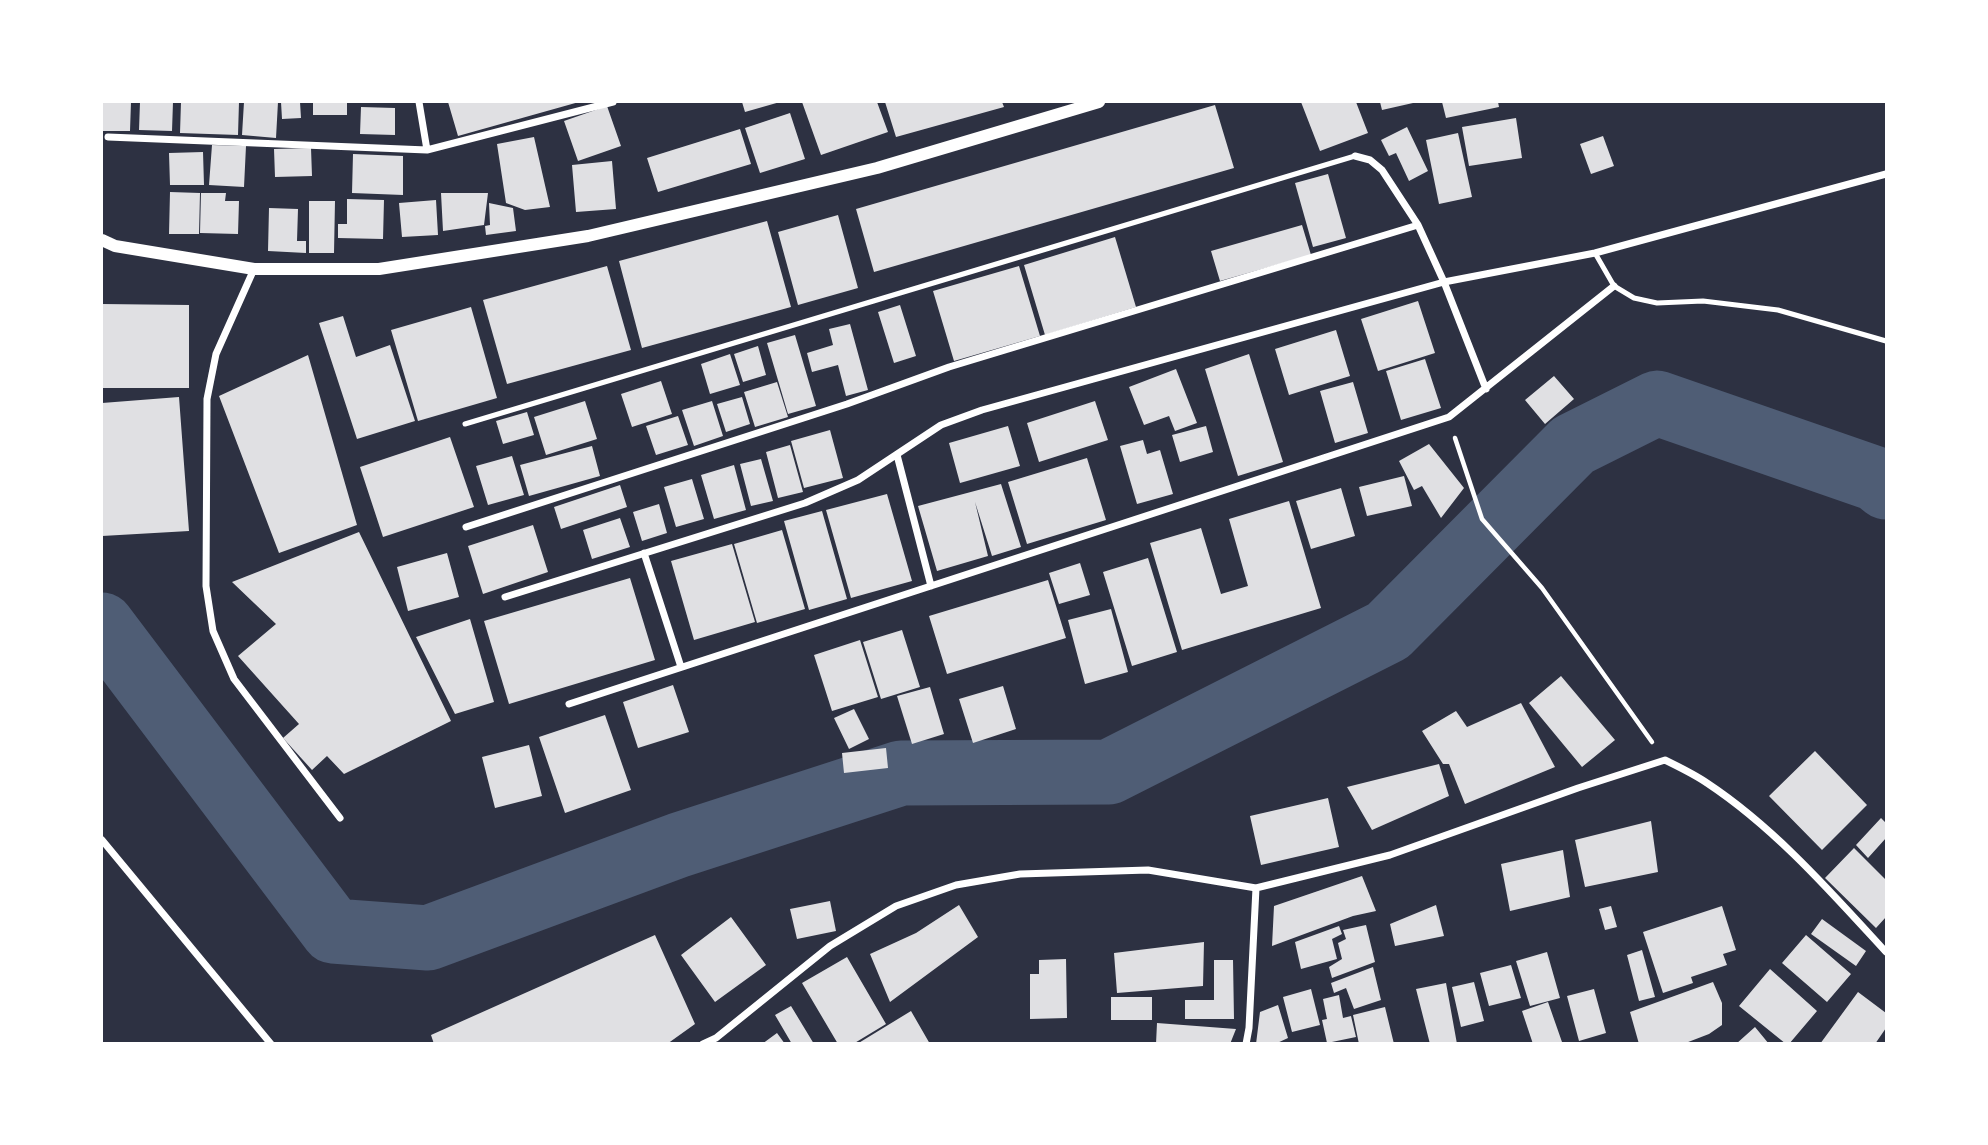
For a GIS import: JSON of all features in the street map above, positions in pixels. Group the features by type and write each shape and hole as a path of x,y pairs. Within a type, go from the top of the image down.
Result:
{"street":[{"path":"419,102 427,150"},
{"path":"108,137 427,150 613,102"},
{"path":"102,240 115,246 254,269 379,269 588,236 877,167 1099,102"},
{"path":"1355,156 1370,160 1382,170 1418,225 1444,282 1486,389"},
{"path":"505,597 805,503 858,480 941,425 982,410 1444,282 1595,253 1886,174"},
{"path":"466,527 847,404 949,368 1418,225"},
{"path":"254,269 216,354 207,399 206,586 209,608 213,631 234,680 340,818"},
{"path":"569,704 1449,417 1614,286"},
{"path":"897,456 931,586"},
{"path":"644,553 681,667"},
{"path":"703,1044 716,1038 830,946 896,906 956,884 1020,874 1149,870 1256,888 1390,855 1665,760 1707,782 1764,827 1838,899 1886,951"},
{"path":"102,840 271,1044"},
{"path":"1246,1044 1250,1028 1256,888"}],"lane":[{"path":"465,424 1355,156"},
{"path":"1595,253 1614,286 1634,298 1657,303 1703,301 1778,310 1886,341"}],"path":[{"path":"1449,417 1482,519 1542,587 1665,760"}],"building":[{"path":"102,102 131,102 130,131 102,131"},
{"path":"140,102 173,102 172,131 139,130"},
{"path":"181,102 239,102 238,135 180,133"},
{"path":"244,102 278,102 276,138 242,135"},
{"path":"281,102 300,102 301,118 282,119"},
{"path":"313,102 347,102 347,115 313,115"},
{"path":"448,102 579,102 458,136"},
{"path":"742,102 780,102 745,112"},
{"path":"802,102 877,102 888,132 821,155"},
{"path":"885,102 1002,102 1004,107 896,137"},
{"path":"1301,102 1356,102 1368,133 1320,151"},
{"path":"1380,102 1413,102 1413,103 1382,110"},
{"path":"1442,102 1498,102 1499,107 1446,118"},
{"path":"1215,105 1234,168 874,272 856,209"},
{"path":"607,106 621,146 578,161 564,121"},
{"path":"361,107 395,108 395,135 360,134"},
{"path":"790,113 805,159 760,173 745,128"},
{"path":"1516,118 1522,158 1469,166 1462,127"},
{"path":"1407,127 1428,171 1409,181 1396,153 1389,156 1381,140"},
{"path":"740,129 751,164 658,192 647,158"},
{"path":"1458,133 1472,197 1439,204 1426,140"},
{"path":"1603,136 1614,166 1591,174 1580,144"},
{"path":"534,137 550,207 525,210 506,203 497,144"},
{"path":"212,145 246,146 244,187 209,185"},
{"path":"311,148 312,176 275,177 274,149"},
{"path":"203,152 204,185 170,185 169,153"},
{"path":"353,154 403,156 403,195 352,193"},
{"path":"612,161 616,209 576,212 572,165"},
{"path":"1328,174 1346,238 1313,247 1295,183"},
{"path":"170,192 200,193 199,234 169,234"},
{"path":"201,193 226,193 225,201 239,201 238,234 200,233"},
{"path":"441,193 488,193 484,225 443,231"},
{"path":"347,199 384,200 383,239 338,238 338,224 347,224"},
{"path":"436,200 438,235 402,237 399,203"},
{"path":"309,201 335,201 334,253 309,253"},
{"path":"489,203 513,208 516,231 486,235 485,226 490,225"},
{"path":"269,208 298,209 297,241 306,241 306,253 268,251"},
{"path":"838,215 858,288 798,305 778,232"},
{"path":"767,221 791,307 642,348 619,261"},
{"path":"1302,225 1311,255 1220,281 1211,251"},
{"path":"1115,237 1136,307 1045,335 1024,265"},
{"path":"607,266 631,350 507,384 483,300"},
{"path":"1019,266 1040,336 954,361 933,291"},
{"path":"1418,301 1435,353 1378,371 1361,319"},
{"path":"102,304 189,305 189,388 102,388"},
{"path":"900,305 916,356 894,363 878,312"},
{"path":"471,307 497,398 418,421 391,330"},
{"path":"343,316 356,357 390,345 415,421 357,439 319,323"},
{"path":"850,324 868,390 846,396 838,365 812,372 807,353 833,345 829,329"},
{"path":"1336,330 1350,376 1289,395 1275,349"},
{"path":"795,335 816,406 788,414 767,343"},
{"path":"758,346 766,375 743,382 734,354"},
{"path":"730,354 740,385 710,394 701,364"},
{"path":"1249,354 1283,462 1238,476 1205,369"},
{"path":"308,355 357,525 279,553 219,396"},
{"path":"1425,359 1441,408 1401,420 1386,371"},
{"path":"1176,369 1197,423 1175,431 1169,416 1144,425 1129,387"},
{"path":"1554,376 1574,399 1545,424 1525,400"},
{"path":"661,381 672,414 632,427 621,394"},
{"path":"777,382 788,417 755,427 744,392"},
{"path":"1353,382 1368,433 1335,443 1320,391"},
{"path":"179,397 189,531 102,536 102,403"},
{"path":"742,397 750,424 726,432 717,404"},
{"path":"585,401 597,439 546,455 534,417"},
{"path":"712,401 723,436 694,446 682,410"},
{"path":"1095,401 1108,440 1039,462 1027,423"},
{"path":"527,412 534,435 503,444 496,421"},
{"path":"678,416 688,445 656,455 646,426"},
{"path":"1008,426 1020,466 960,483 949,443"},
{"path":"1206,426 1213,452 1180,462 1172,435"},
{"path":"830,430 843,478 804,488 791,441"},
{"path":"450,437 474,507 383,537 360,467"},
{"path":"1143,440 1147,454 1160,450 1173,494 1137,504 1120,446"},
{"path":"1429,444 1464,488 1441,518 1422,486 1414,490 1399,461"},
{"path":"790,445 803,492 778,498 766,452"},
{"path":"592,446 600,476 529,496 520,465"},
{"path":"512,456 524,495 488,505 476,466"},
{"path":"1087,458 1106,520 1027,544 1008,482"},
{"path":"761,459 773,501 751,506 740,464"},
{"path":"734,465 746,510 714,519 701,475"},
{"path":"1404,476 1412,506 1367,516 1359,487"},
{"path":"692,479 704,519 676,527 664,487"},
{"path":"1001,484 1021,547 992,556 975,502 988,556 937,571 918,506"},
{"path":"620,485 627,507 561,529 554,507"},
{"path":"1341,488 1355,536 1311,549 1296,501"},
{"path":"887,494 912,581 851,598 826,510"},
{"path":"1289,501 1321,608 1182,650 1150,543 1201,528 1221,594 1248,586 1229,519"},
{"path":"659,504 667,533 642,541 633,512"},
{"path":"822,511 847,599 809,610 784,521"},
{"path":"620,518 630,547 592,559 583,530"},
{"path":"533,525 548,572 483,594 468,546"},
{"path":"782,530 805,609 757,623 734,544"},
{"path":"359,532 451,721 344,774 327,756 312,770 283,738 299,724 238,656 276,624 232,582"},
{"path":"732,544 755,622 694,640 671,561"},
{"path":"447,553 459,597 408,611 397,567"},
{"path":"1148,558 1177,652 1132,666 1103,572"},
{"path":"1080,563 1090,595 1059,604 1049,573"},
{"path":"630,578 655,660 509,704 484,621"},
{"path":"1048,580 1066,638 947,674 929,616"},
{"path":"1111,609 1128,672 1085,684 1068,620"},
{"path":"470,619 494,702 455,714 416,637"},
{"path":"902,630 920,687 881,699 863,642"},
{"path":"860,640 878,697 832,711 814,655"},
{"path":"1561,676 1615,740 1582,767 1529,703"},
{"path":"673,685 689,732 638,748 623,702"},
{"path":"1003,686 1016,729 973,743 959,699"},
{"path":"930,687 944,734 912,744 897,696"},
{"path":"1521,703 1555,767 1465,804 1449,764 1443,764 1422,731 1456,711 1467,727"},
{"path":"854,709 869,739 849,749 834,718"},
{"path":"605,715 631,790 565,813 539,737"},
{"path":"529,745 542,796 495,808 482,757"},
{"path":"886,748 888,768 844,773 842,753"},
{"path":"1815,751 1867,805 1822,850 1769,796"},
{"path":"1439,764 1449,796 1372,830 1347,787"},
{"path":"1328,798 1339,847 1261,865 1250,816"},
{"path":"1881,818 1886,823 1886,838 1868,858 1856,845"},
{"path":"1651,821 1658,872 1585,887 1575,840"},
{"path":"1854,848 1886,880 1886,917 1876,928 1825,878"},
{"path":"1563,850 1570,897 1510,911 1501,864"},
{"path":"1362,876 1376,911 1353,916 1272,946 1274,906"},
{"path":"830,901 836,931 797,939 790,909"},
{"path":"959,905 978,937 890,1002 870,954 916,933"},
{"path":"1436,905 1444,936 1395,946 1390,924"},
{"path":"1611,906 1617,927 1605,930 1599,909"},
{"path":"1722,906 1736,950 1723,954 1727,965 1691,977 1693,983 1663,993 1643,932"},
{"path":"731,917 766,965 715,1002 681,955"},
{"path":"1822,919 1866,951 1856,966 1811,934"},
{"path":"1366,925 1375,962 1332,978 1329,967 1342,959 1338,943 1346,939 1343,930"},
{"path":"1339,926 1342,934 1332,939 1337,959 1301,969 1295,942"},
{"path":"655,935 695,1024 667,1044 434,1044 431,1035"},
{"path":"1806,935 1851,974 1827,1002 1782,963"},
{"path":"1204,942 1203,986 1117,993 1114,953"},
{"path":"1642,950 1655,997 1639,1001 1627,955"},
{"path":"1547,952 1560,998 1530,1006 1516,961"},
{"path":"847,957 886,1024 853,1044 838,1044 802,983"},
{"path":"1066,959 1067,1018 1030,1019 1030,974 1039,974 1039,960"},
{"path":"1214,960 1233,960 1234,1019 1185,1019 1185,1000 1214,1000"},
{"path":"1511,965 1521,998 1489,1006 1480,973"},
{"path":"1373,967 1381,1000 1354,1009 1346,988 1334,993 1331,983"},
{"path":"1770,969 1817,1011 1789,1044 1739,1006"},
{"path":"1474,982 1484,1021 1461,1027 1452,987"},
{"path":"1713,982 1722,1003 1722,1025 1709,1034 1683,1044 1639,1044 1630,1012"},
{"path":"1446,983 1457,1044 1430,1044 1416,989"},
{"path":"1311,989 1320,1025 1292,1032 1283,997"},
{"path":"1594,989 1606,1033 1579,1041 1567,996"},
{"path":"1858,992 1886,1013 1886,1028 1875,1044 1820,1044"},
{"path":"1339,995 1343,1018 1351,1016 1356,1037 1327,1043 1322,1020 1327,1019 1323,999"},
{"path":"1111,997 1152,997 1152,1020 1111,1020"},
{"path":"1548,1002 1562,1042 1533,1044 1522,1011"},
{"path":"1278,1005 1288,1038 1275,1044 1256,1044 1260,1012"},
{"path":"791,1006 814,1044 792,1044 775,1015"},
{"path":"1385,1007 1394,1044 1359,1044 1353,1015"},
{"path":"911,1011 930,1044 857,1044"},
{"path":"1157,1023 1236,1029 1230,1044 1156,1044"},
{"path":"1755,1027 1769,1044 1736,1044"},
{"path":"777,1033 785,1044 762,1044"}],"waterway":[{"path":"102,625 333,931 428,938 679,845 901,773 1109,772 1388,631 1573,445 1657,403 1876,479 1886,487"}]}
